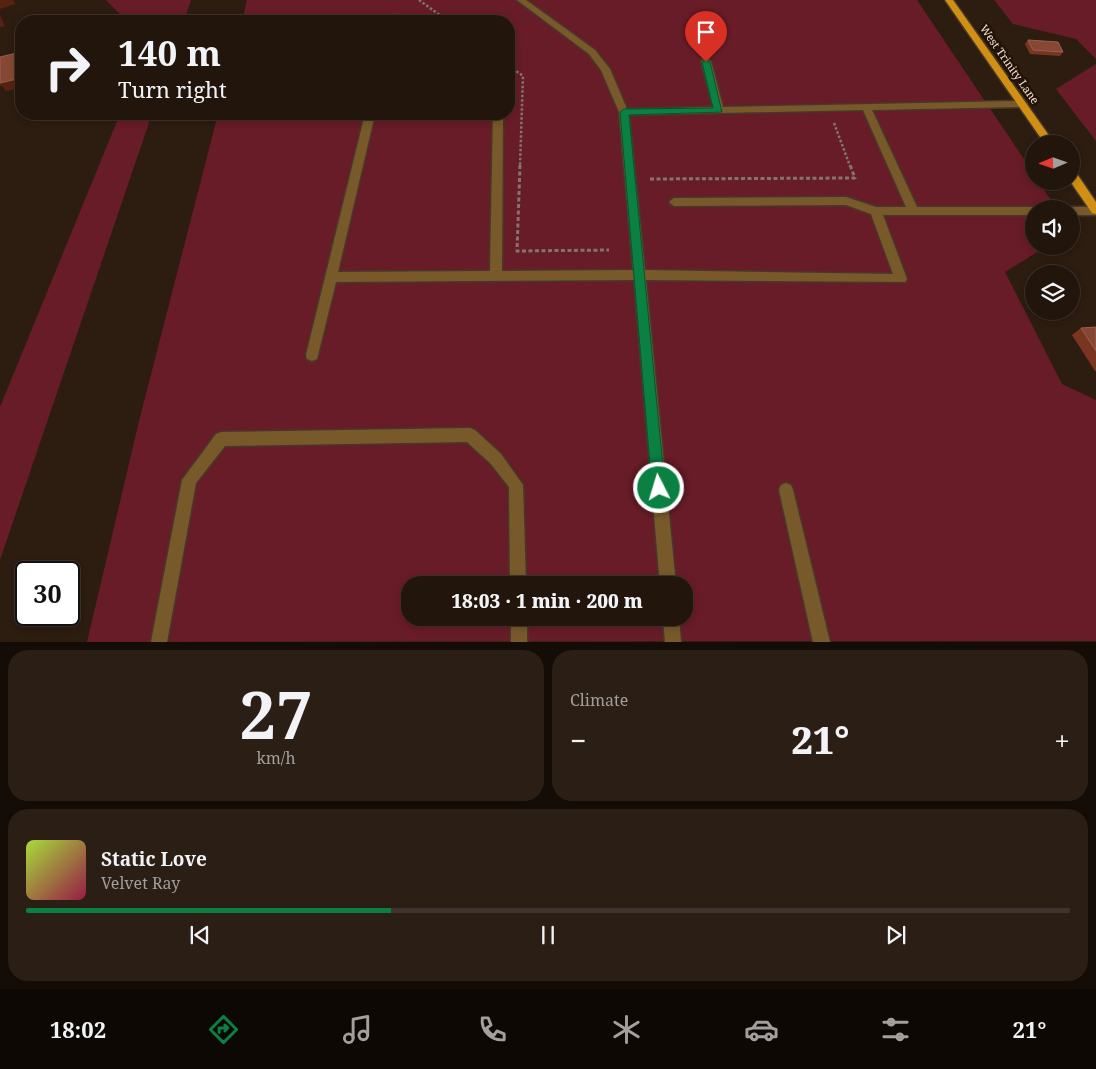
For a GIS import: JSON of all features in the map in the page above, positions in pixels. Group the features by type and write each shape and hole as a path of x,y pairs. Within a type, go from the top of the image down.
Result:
{"main road":[{"name":"West Trinity Lane","path":"949,0 1044,135"},
{"path":"1080,187 1096,210"}],"street":[{"path":"521,0 592,52 605,69 624,112 667,576"},
{"path":"706,62 718,110"},
{"path":"624,112 1022,104"},
{"path":"866,107 913,211"},
{"path":"312,355 369,120"},
{"path":"496,276 498,120"},
{"path":"674,202 846,202 876,211 1025,211"},
{"path":"1080,211 1096,210"},
{"path":"331,277 639,275 901,279 876,211"},
{"path":"159,642 189,480 221,439 470,435 496,459 516,485 518,576"},
{"path":"786,490 822,642"},
{"path":"519,626 519,642"},
{"path":"672,626 673,642"}],"path":[{"path":"419,0 440,15"},
{"path":"515,70 523,76 517,251 609,250"},
{"path":"650,179 855,178 834,123"}],"shaded area":[{"path":"106,0 191,0 186,15 121,15"},
{"path":"247,0 917,0 1025,161 1025,190 1044,190 1051,200 1025,200 1025,255 1032,255 1005,272 1025,311 1025,320 1029,320 1062,384 1096,400 1096,641 87,642 139,421 216,120 515,120 515,15 243,15"},
{"path":"994,0 1096,0 1096,59 1076,39 1013,24"},
{"path":"1096,64 1096,141 1056,89"},
{"path":"118,120 150,120 0,560 0,407"}],"building":[{"path":"1028,40 1058,42 1063,52 1033,50"},
{"path":"15,53 15,79 0,83 0,57"},
{"path":"1096,327 1096,351 1081,328"}],"route":[{"path":"659,488 624,112 718,110 706,62"}]}
